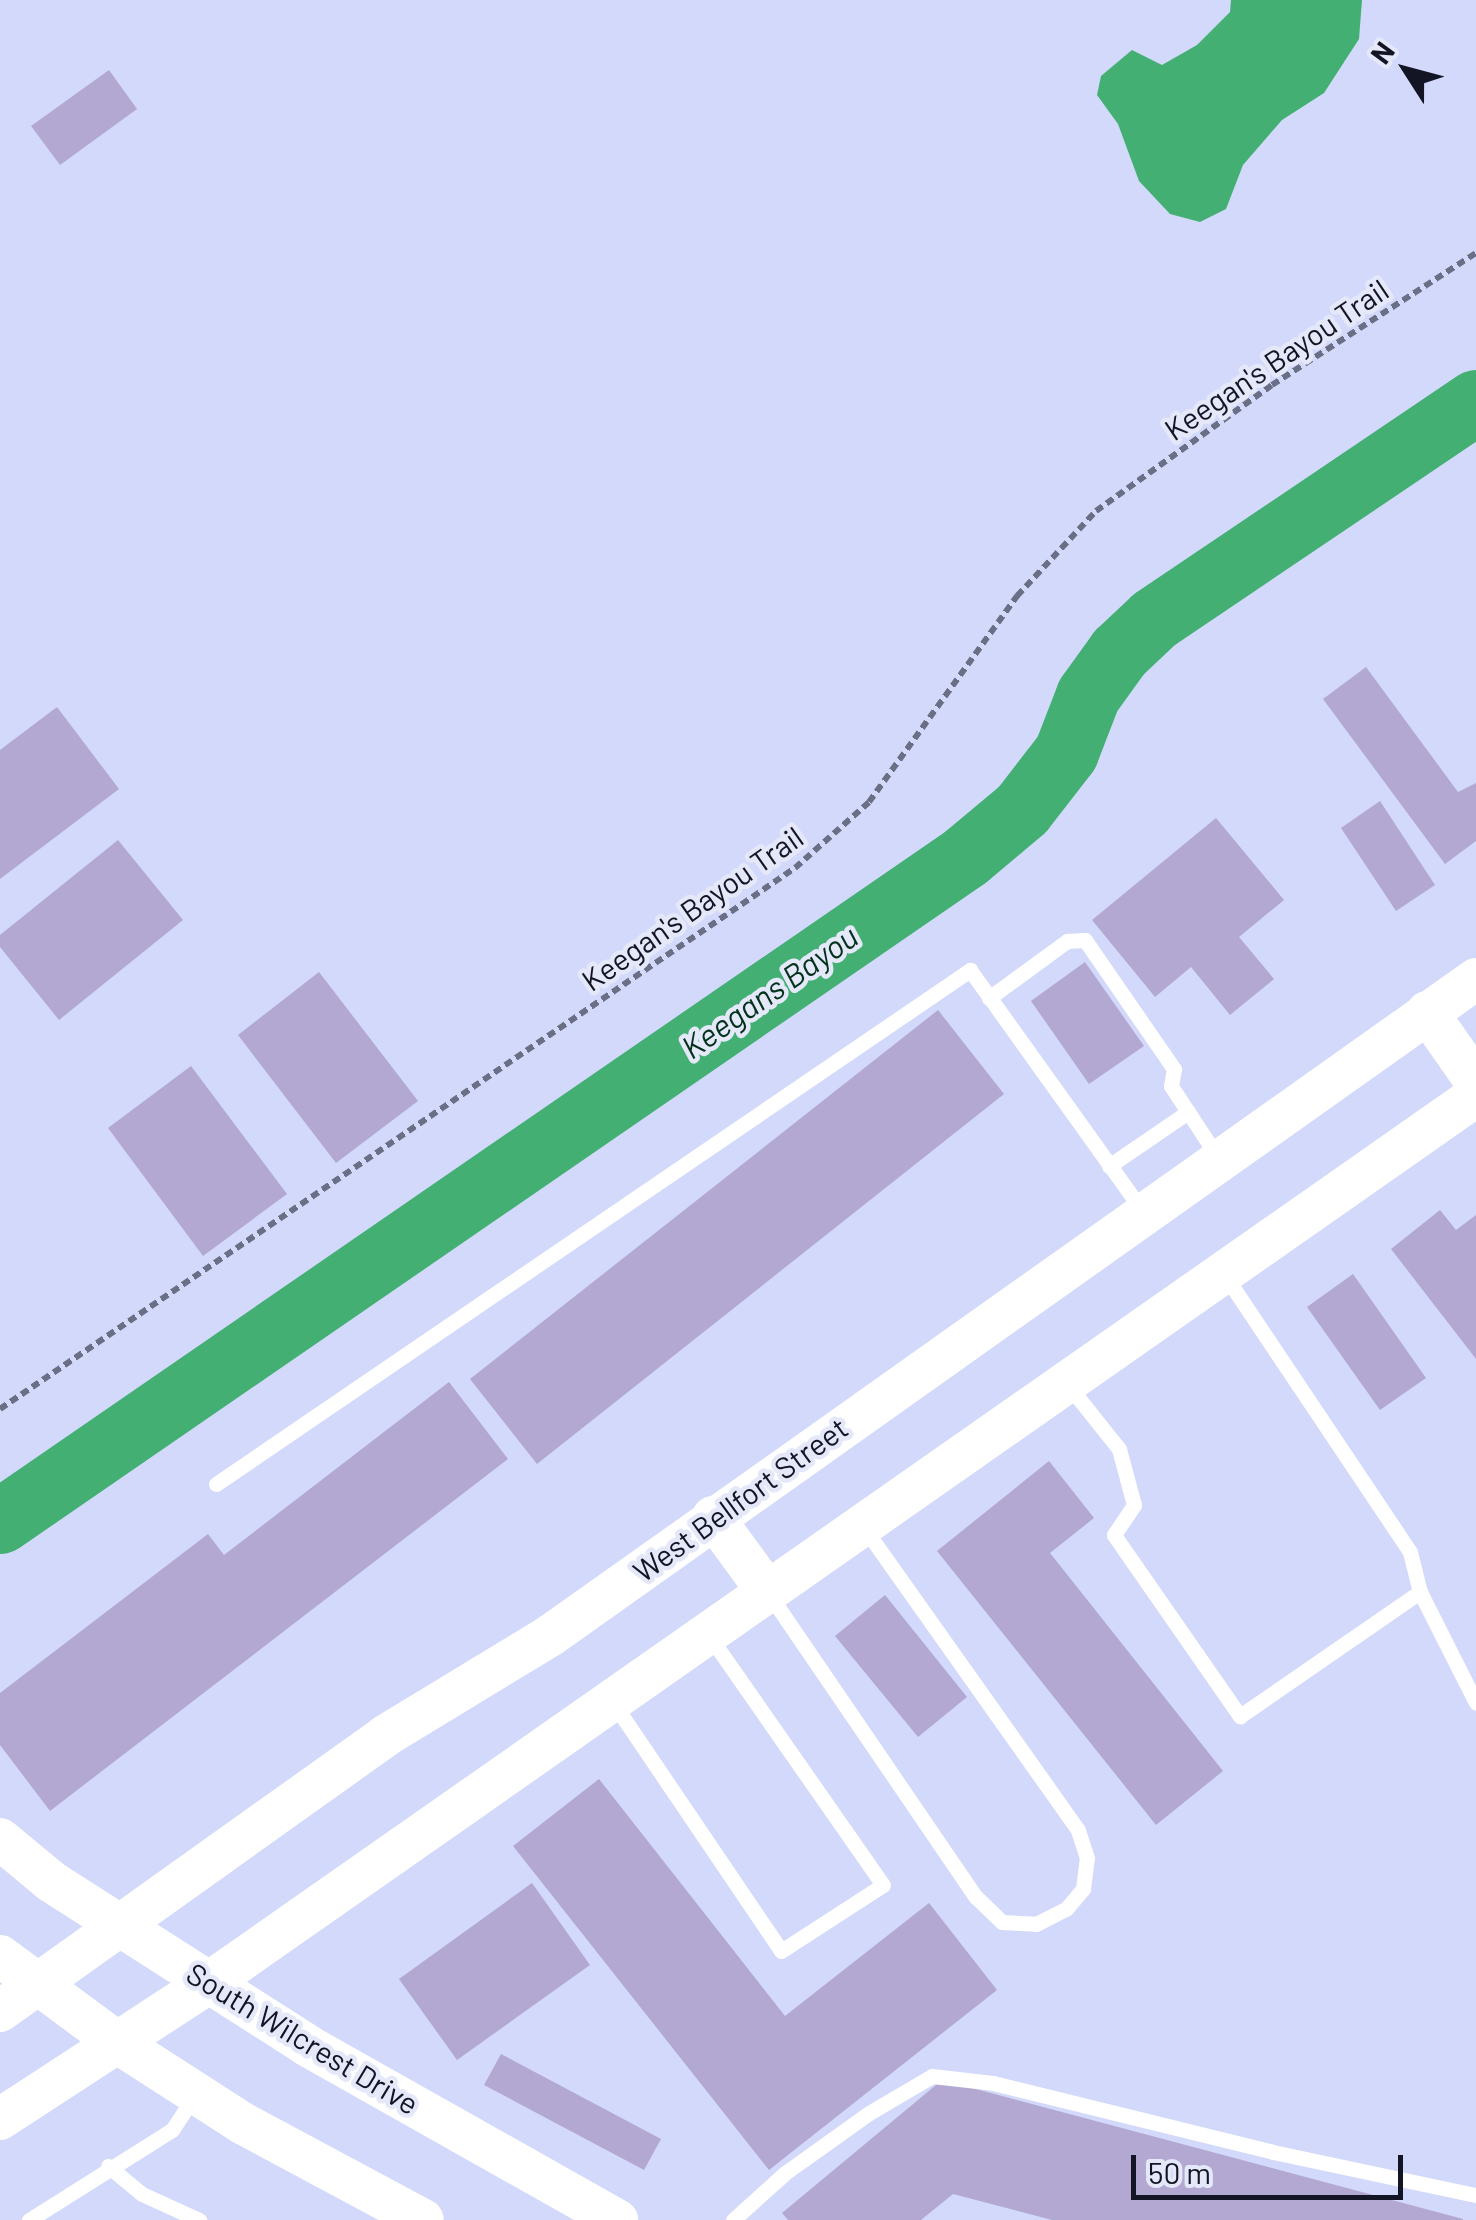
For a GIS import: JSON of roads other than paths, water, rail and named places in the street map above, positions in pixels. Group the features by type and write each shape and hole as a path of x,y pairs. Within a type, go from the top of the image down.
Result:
{"main road":[{"name":"West Bellfort Street","path":"0,2010 384,1736 551,1635 1476,979"},
{"path":"1428,1012 1476,1082"},
{"path":"0,2119 210,1982 1476,1096"},
{"path":"713,1518 767,1591"},
{"name":"South Wilcrest Drive","path":"0,1840 52,1882 308,2046 618,2220"},
{"path":"0,1956 196,2094 423,2220"}],"lane":[{"path":"989,998 1068,942 1084,940 1174,1069 1171,1086 1219,1159"},
{"path":"216,1484 970,970 1144,1213"},
{"path":"1109,1166 1188,1112"},
{"path":"1224,1274 1410,1552 1420,1592 1476,1703"},
{"path":"1066,1382 1119,1450 1134,1505 1114,1535 1240,1716 1420,1592"},
{"path":"767,1591 976,1897 1002,1922 1036,1924 1066,1910 1083,1889 1088,1858 1078,1830 861,1524"},
{"path":"612,1701 781,1951 883,1885 708,1634"},
{"path":"733,2220 785,2173 870,2113 932,2076 993,2083 1273,2152 1476,2195"},
{"path":"29,2220 108,2166 172,2130 196,2094"},
{"path":"108,2166 142,2194 200,2220"}],"waterway":[{"name":"Keegans Bayou","path":"0,1521 966,856 1022,809 1066,752 1088,695 1119,652 1154,619 1476,402"}]}
